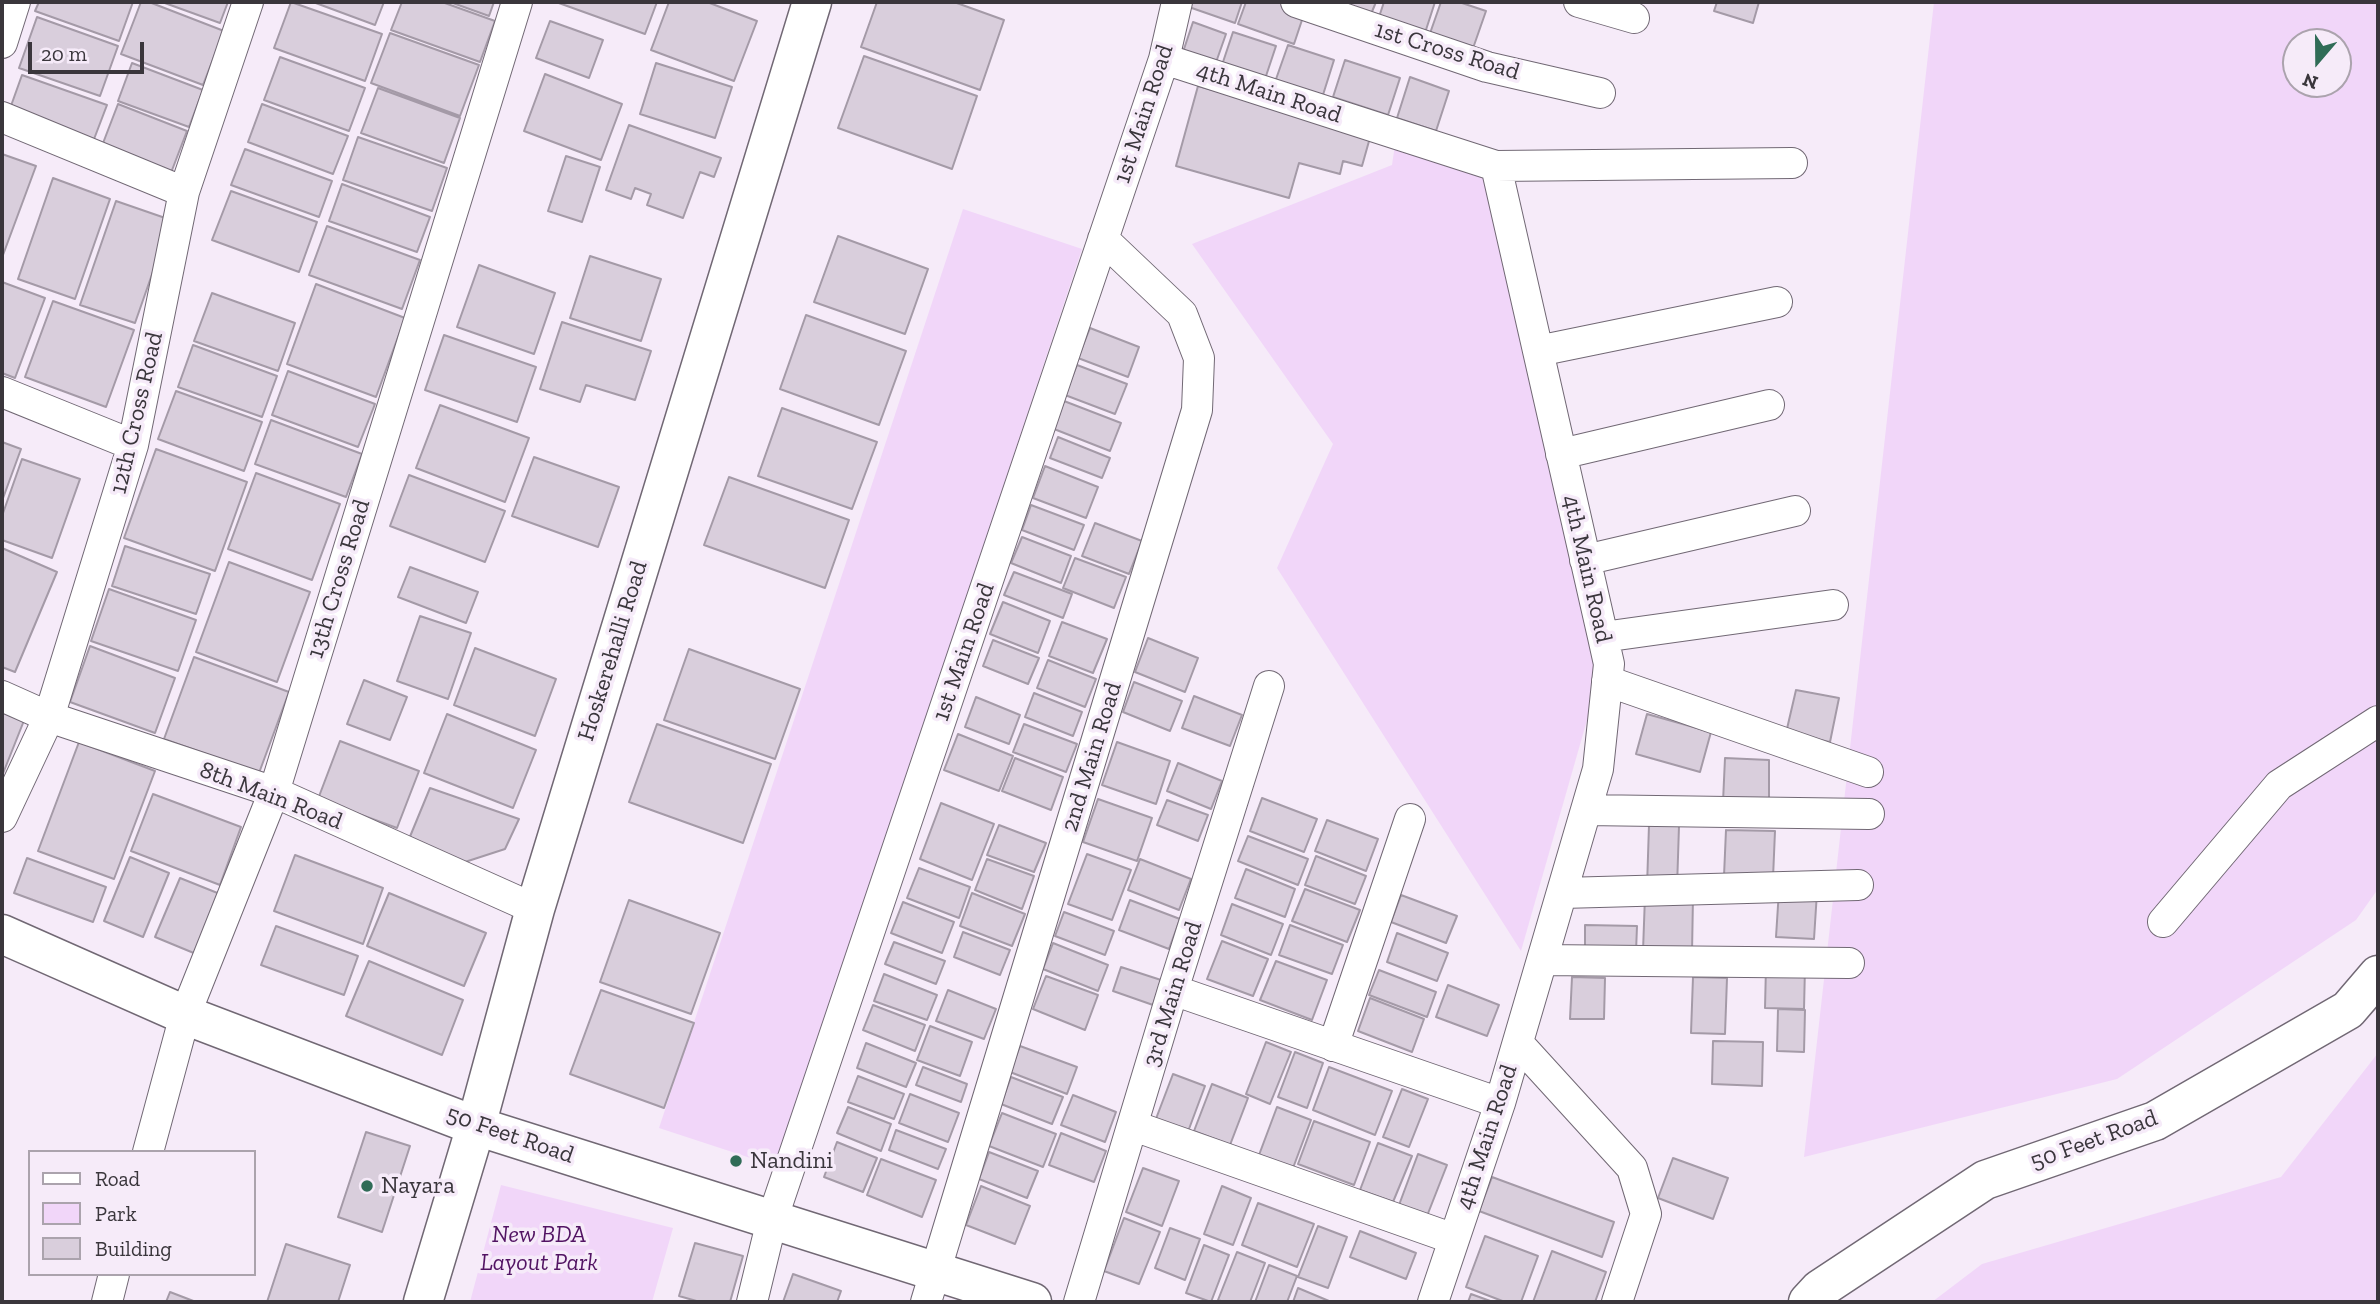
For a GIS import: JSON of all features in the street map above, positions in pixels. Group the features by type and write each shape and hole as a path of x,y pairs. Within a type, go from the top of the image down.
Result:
{"main road":[{"name":"Hoskerehalli Road","path":"423,1302 476,1126 535,909 811,2"},
{"name":"50 Feet Road","path":"2,934 185,1015 476,1126 772,1220 931,1287 1032,1302"},
{"name":"50 Feet Road","path":"1808,1302 1820,1289 1985,1180 2155,1121 2348,1010 2378,975"}],"street":[{"path":"2,43 15,2"},
{"name":"12th Cross Road","path":"2,817 49,717 134,445 184,192 248,2"},
{"name":"13th Cross Road","path":"149,1150 185,1015 274,792 517,2"},
{"name":"1st Main Road","path":"752,1302 772,1220 1164,59 1177,2"},
{"name":"1st Cross Road","path":"1296,2 1487,67 1600,93"},
{"path":"1579,2 1634,18"},
{"name":"4th Main Road","path":"1164,59 1496,166 1609,664 1598,769 1500,1103 1433,1302"},
{"path":"2,117 184,192"},
{"path":"1496,166 1792,163"},
{"name":"2nd Main Road","path":"931,1287 1197,410 1199,358 1182,314 1103,239"},
{"path":"1538,351 1777,302"},
{"path":"2,392 134,445"},
{"path":"1561,454 1769,405"},
{"path":"1585,560 1795,511"},
{"path":"1603,637 1833,605"},
{"path":"1607,681 1868,772"},
{"name":"3rd Main Road","path":"1079,1302 1173,990 1269,686"},
{"name":"8th Main Road","path":"2,696 49,717 274,792 535,909"},
{"path":"2164,922 2279,785 2378,721"},
{"path":"1586,810 1869,814"},
{"path":"1333,1046 1410,819"},
{"path":"1562,893 1858,885"},
{"path":"1542,960 1849,963"},
{"path":"1173,990 1500,1103"},
{"path":"1518,1043 1632,1168 1646,1213 1617,1302"},
{"path":"1133,1126 1454,1239"},
{"path":"107,1302 114,1276"}],"green space":[{"path":"1934,2 2378,2 2378,889 2356,920 2117,1079 1804,1157"},
{"path":"1396,138 1488,172 1599,678 1521,951 1277,568 1333,444 1192,244 1392,165"},
{"path":"963,209 1082,249 778,1167 659,1128"},
{"path":"2378,1053 2378,1302 1932,1302 1982,1264 2281,1177"},
{"name":"New BDA Layout Park","path":"501,1185 673,1228 652,1302 470,1302"}],"building":[{"path":"39,2 133,2 119,41 35,11"},
{"path":"141,2 149,2 224,31 203,85 121,54"},
{"path":"162,2 228,2 220,23"},
{"path":"291,2 382,34 365,81 274,48"},
{"path":"313,2 384,2 375,25"},
{"path":"402,2 442,2 495,21 480,62 391,30"},
{"path":"450,2 494,2 489,16"},
{"path":"556,2 657,2 645,34"},
{"path":"669,2 707,2 757,21 734,81 651,50"},
{"path":"877,2 954,2 1004,20 980,90 861,47"},
{"path":"1188,2 1242,2 1235,23 1186,6"},
{"path":"1246,2 1279,2 1305,11 1294,44 1238,24"},
{"path":"1325,2 1376,2 1369,19"},
{"path":"1384,2 1435,2 1424,36 1378,20"},
{"path":"1441,2 1459,2 1486,11 1471,54 1428,39"},
{"path":"1717,2 1759,2 1753,23 1714,11"},
{"path":"37,17 118,46 100,96 19,68"},
{"path":"550,21 603,40 589,78 536,58"},
{"path":"1193,22 1226,34 1214,68 1181,58"},
{"path":"1233,32 1276,46 1265,79 1222,65"},
{"path":"390,33 479,65 460,116 371,83"},
{"path":"1288,45 1334,60 1322,98 1275,82"},
{"path":"864,56 977,96 952,169 838,128"},
{"path":"280,57 365,88 349,131 264,100"},
{"path":"1345,60 1400,78 1388,115 1333,97"},
{"path":"132,63 203,90 189,127 118,101"},
{"path":"656,63 732,87 715,138 640,114"},
{"path":"545,74 622,104 601,160 524,131"},
{"path":"22,75 107,105 91,147 7,117"},
{"path":"1410,77 1449,91 1436,131 1397,118"},
{"path":"1198,86 1371,134 1362,166 1343,161 1340,174 1299,163 1289,198 1176,166"},
{"path":"378,88 460,118 444,163 361,133"},
{"path":"118,104 187,131 169,178 100,151"},
{"path":"262,104 348,136 333,174 248,142"},
{"path":"629,125 721,158 714,177 700,172 683,218 647,205 651,194 635,188 631,199 606,190"},
{"path":"358,137 447,168 432,211 343,180"},
{"path":"245,149 332,181 319,217 231,185"},
{"path":"2,154 36,166 3,255 2,255"},
{"path":"566,156 600,167 582,222 548,211"},
{"path":"53,178 110,199 75,299 18,279"},
{"path":"342,184 430,217 417,252 329,221"},
{"path":"231,191 317,222 299,272 212,240"},
{"path":"116,201 171,220 135,323 80,305"},
{"path":"327,226 420,260 402,309 309,275"},
{"path":"838,236 928,269 905,334 814,302"},
{"path":"590,256 661,279 641,341 570,318"},
{"path":"479,265 555,293 534,354 457,327"},
{"path":"2,282 45,298 15,378 2,373"},
{"path":"316,284 405,318 376,397 287,364"},
{"path":"212,293 295,323 278,371 194,341"},
{"path":"53,301 134,330 106,407 25,377"},
{"path":"806,315 906,351 879,425 780,389"},
{"path":"562,322 651,351 635,400 586,385 580,402 540,389"},
{"path":"1090,328 1139,347 1128,377 1078,358"},
{"path":"444,335 536,367 517,422 425,390"},
{"path":"193,345 277,376 262,417 178,387"},
{"path":"1077,365 1127,384 1115,414 1065,395"},
{"path":"288,371 375,404 358,447 272,415"},
{"path":"176,391 262,422 244,471 158,439"},
{"path":"1064,401 1121,423 1110,451 1054,429"},
{"path":"440,405 529,438 505,502 416,468"},
{"path":"782,408 877,442 852,509 758,476"},
{"path":"271,420 362,454 346,497 255,464"},
{"path":"1058,437 1110,458 1102,478 1050,458"},
{"path":"2,442 21,449 2,501"},
{"path":"156,449 247,482 215,571 124,538"},
{"path":"534,457 619,487 598,547 512,516"},
{"path":"22,459 80,479 52,558 2,540 2,516"},
{"path":"1045,466 1098,487 1086,518 1033,498"},
{"path":"256,473 340,504 312,580 228,549"},
{"path":"409,475 505,511 485,562 390,526"},
{"path":"729,477 849,520 825,588 704,545"},
{"path":"1031,505 1084,525 1074,550 1022,530"},
{"path":"1095,523 1142,541 1129,574 1082,556"},
{"path":"1022,537 1071,556 1061,583 1011,563"},
{"path":"125,546 210,574 196,614 112,586"},
{"path":"2,548 57,572 15,672 2,667"},
{"path":"1075,558 1126,577 1114,608 1063,588"},
{"path":"229,562 310,592 277,682 196,652"},
{"path":"410,567 478,592 466,623 398,597"},
{"path":"1014,572 1072,594 1063,618 1004,595"},
{"path":"109,589 196,620 178,671 91,641"},
{"path":"1003,602 1050,621 1038,653 990,634"},
{"path":"420,616 471,633 448,699 397,681"},
{"path":"1062,622 1107,639 1093,673 1049,656"},
{"path":"1148,638 1198,658 1185,692 1135,672"},
{"path":"993,640 1039,658 1028,684 983,666"},
{"path":"90,646 175,678 155,733 70,702"},
{"path":"475,648 556,679 535,736 454,705"},
{"path":"689,649 800,689 775,759 664,720"},
{"path":"194,657 289,692 259,773 164,739"},
{"path":"1048,660 1096,679 1085,707 1037,688"},
{"path":"364,680 407,697 390,740 347,724"},
{"path":"1134,682 1182,701 1170,731 1123,712"},
{"path":"1796,690 1839,698 1830,742 1786,733"},
{"path":"1034,693 1082,712 1073,736 1025,717"},
{"path":"1194,696 1242,715 1230,746 1182,728"},
{"path":"976,697 1020,715 1009,744 965,727"},
{"path":"2,702 27,713 2,776"},
{"path":"447,714 536,750 513,808 424,773"},
{"path":"1647,714 1711,732 1700,772 1636,754"},
{"path":"657,724 771,764 743,843 629,802"},
{"path":"1024,724 1077,744 1066,772 1013,752"},
{"path":"958,734 1013,756 999,791 944,770"},
{"path":"340,741 419,771 397,828 318,799"},
{"path":"79,742 155,771 114,879 38,851"},
{"path":"1117,742 1170,761 1156,804 1102,785"},
{"path":"1015,758 1063,777 1051,810 1002,791"},
{"path":"1725,758 1769,760 1769,804 1723,802"},
{"path":"1178,763 1222,781 1211,809 1167,791"},
{"path":"430,788 519,819 505,849 465,862 409,839"},
{"path":"153,794 241,827 220,885 131,851"},
{"path":"1262,798 1317,819 1304,852 1250,831"},
{"path":"1098,799 1152,818 1137,861 1083,842"},
{"path":"1167,800 1208,815 1198,841 1157,825"},
{"path":"941,803 994,824 972,880 920,859"},
{"path":"1327,820 1378,839 1366,871 1315,851"},
{"path":"999,825 1046,843 1034,872 987,855"},
{"path":"1649,825 1679,826 1677,888 1647,887"},
{"path":"1726,830 1775,831 1773,878 1724,876"},
{"path":"1248,836 1308,859 1298,885 1238,861"},
{"path":"1087,854 1131,870 1112,920 1068,904"},
{"path":"295,855 383,888 363,944 274,911"},
{"path":"1316,856 1366,876 1355,904 1305,885"},
{"path":"130,857 169,873 143,937 104,921"},
{"path":"27,858 106,887 93,922 14,893"},
{"path":"987,859 1034,876 1022,909 975,890"},
{"path":"1140,859 1191,879 1179,910 1128,890"},
{"path":"919,868 970,887 959,918 907,898"},
{"path":"1246,869 1295,889 1285,917 1235,898"},
{"path":"180,878 225,896 201,956 155,937"},
{"path":"1305,889 1360,910 1347,942 1292,921"},
{"path":"1779,890 1817,892 1814,939 1776,937"},
{"path":"389,893 486,933 464,986 367,946"},
{"path":"972,893 1025,914 1012,946 960,926"},
{"path":"1401,895 1457,916 1446,943 1391,922"},
{"path":"1645,896 1693,897 1692,953 1643,951"},
{"path":"629,900 720,933 691,1014 600,982"},
{"path":"1130,900 1180,919 1169,949 1119,930"},
{"path":"903,902 954,922 942,953 891,933"},
{"path":"1232,904 1283,924 1271,955 1221,935"},
{"path":"1064,912 1114,931 1105,955 1055,936"},
{"path":"1290,925 1343,945 1332,974 1279,955"},
{"path":"1585,925 1637,926 1636,952 1585,950"},
{"path":"276,926 358,956 344,995 261,965"},
{"path":"963,932 1010,950 1000,975 954,957"},
{"path":"1397,933 1448,953 1437,981 1387,962"},
{"path":"1222,941 1268,959 1253,996 1207,979"},
{"path":"894,942 945,961 936,984 885,964"},
{"path":"1053,943 1108,965 1098,991 1043,969"},
{"path":"369,961 463,1000 442,1055 346,1016"},
{"path":"1276,961 1327,980 1312,1020 1260,1000"},
{"path":"1766,966 1805,967 1804,1009 1765,1008"},
{"path":"1121,967 1161,980 1153,1005 1113,991"},
{"path":"1379,970 1436,992 1427,1017 1369,995"},
{"path":"884,974 937,995 927,1020 874,1001"},
{"path":"1046,976 1098,995 1085,1030 1033,1009"},
{"path":"1572,977 1605,978 1604,1019 1570,1019"},
{"path":"1693,977 1727,978 1725,1034 1691,1033"},
{"path":"1448,985 1499,1005 1487,1036 1436,1017"},
{"path":"601,990 694,1023 664,1108 570,1074"},
{"path":"948,990 996,1009 984,1039 936,1021"},
{"path":"1370,998 1424,1019 1412,1052 1358,1031"},
{"path":"873,1005 925,1025 915,1051 863,1030"},
{"path":"1778,1009 1805,1010 1804,1052 1777,1051"},
{"path":"930,1026 972,1042 960,1076 917,1060"},
{"path":"1713,1041 1763,1042 1762,1086 1712,1084"},
{"path":"1266,1042 1291,1052 1270,1104 1246,1094"},
{"path":"866,1043 916,1063 906,1087 857,1068"},
{"path":"1020,1046 1077,1067 1067,1094 1010,1072"},
{"path":"1295,1052 1323,1063 1307,1108 1278,1097"},
{"path":"923,1067 967,1084 961,1102 916,1085"},
{"path":"1329,1067 1392,1091 1375,1135 1313,1110"},
{"path":"1173,1074 1205,1086 1186,1137 1154,1124"},
{"path":"858,1076 904,1094 894,1119 848,1102"},
{"path":"1011,1077 1063,1097 1052,1124 1001,1104"},
{"path":"1212,1084 1248,1098 1230,1145 1194,1131"},
{"path":"1402,1089 1428,1099 1409,1147 1383,1137"},
{"path":"910,1094 959,1113 948,1142 899,1123"},
{"path":"1073,1095 1116,1112 1105,1142 1061,1125"},
{"path":"848,1107 891,1124 881,1151 837,1133"},
{"path":"1277,1107 1311,1120 1293,1168 1259,1155"},
{"path":"1002,1113 1056,1134 1043,1167 989,1146"},
{"path":"1314,1121 1370,1142 1354,1185 1298,1164"},
{"path":"896,1130 946,1149 938,1169 889,1150"},
{"path":"366,1132 410,1146 382,1232 338,1217"},
{"path":"1061,1133 1106,1151 1094,1182 1049,1165"},
{"path":"837,1142 877,1158 863,1192 824,1177"},
{"path":"1378,1143 1412,1156 1393,1202 1360,1190"},
{"path":"989,1152 1038,1171 1027,1198 979,1179"},
{"path":"1418,1154 1447,1165 1427,1216 1399,1205"},
{"path":"1673,1158 1728,1178 1713,1219 1658,1198"},
{"path":"881,1159 936,1180 922,1217 867,1195"},
{"path":"1143,1168 1179,1181 1162,1226 1126,1212"},
{"path":"1492,1177 1614,1222 1602,1257 1479,1211"},
{"path":"981,1186 1030,1206 1015,1244 966,1225"},
{"path":"1222,1186 1251,1198 1233,1245 1204,1234"},
{"path":"1258,1203 1314,1224 1297,1267 1242,1245"},
{"path":"1124,1218 1160,1232 1139,1284 1104,1271"},
{"path":"1318,1226 1347,1237 1328,1288 1298,1277"},
{"path":"1170,1228 1200,1239 1185,1280 1155,1268"},
{"path":"1360,1231 1416,1253 1406,1279 1350,1257"},
{"path":"1485,1236 1538,1256 1521,1302 1505,1302 1466,1287"},
{"path":"695,1243 743,1256 730,1302 700,1302 679,1296"},
{"path":"286,1244 350,1265 338,1302 267,1302"},
{"path":"1204,1245 1229,1255 1211,1302 1186,1293"},
{"path":"1552,1251 1606,1272 1595,1302 1533,1302"},
{"path":"1237,1252 1265,1263 1250,1302 1224,1302 1218,1300"},
{"path":"1269,1265 1297,1276 1287,1302 1255,1302"},
{"path":"793,1274 841,1291 837,1302 783,1302"},
{"path":"1298,1288 1329,1301 1293,1302"},
{"path":"170,1292 196,1302 166,1302"},
{"path":"1471,1294 1493,1302 1468,1302"}],"place":[{"name":"Nandini","path":"736,1161"},
{"name":"Nayara","path":"367,1186"}]}
